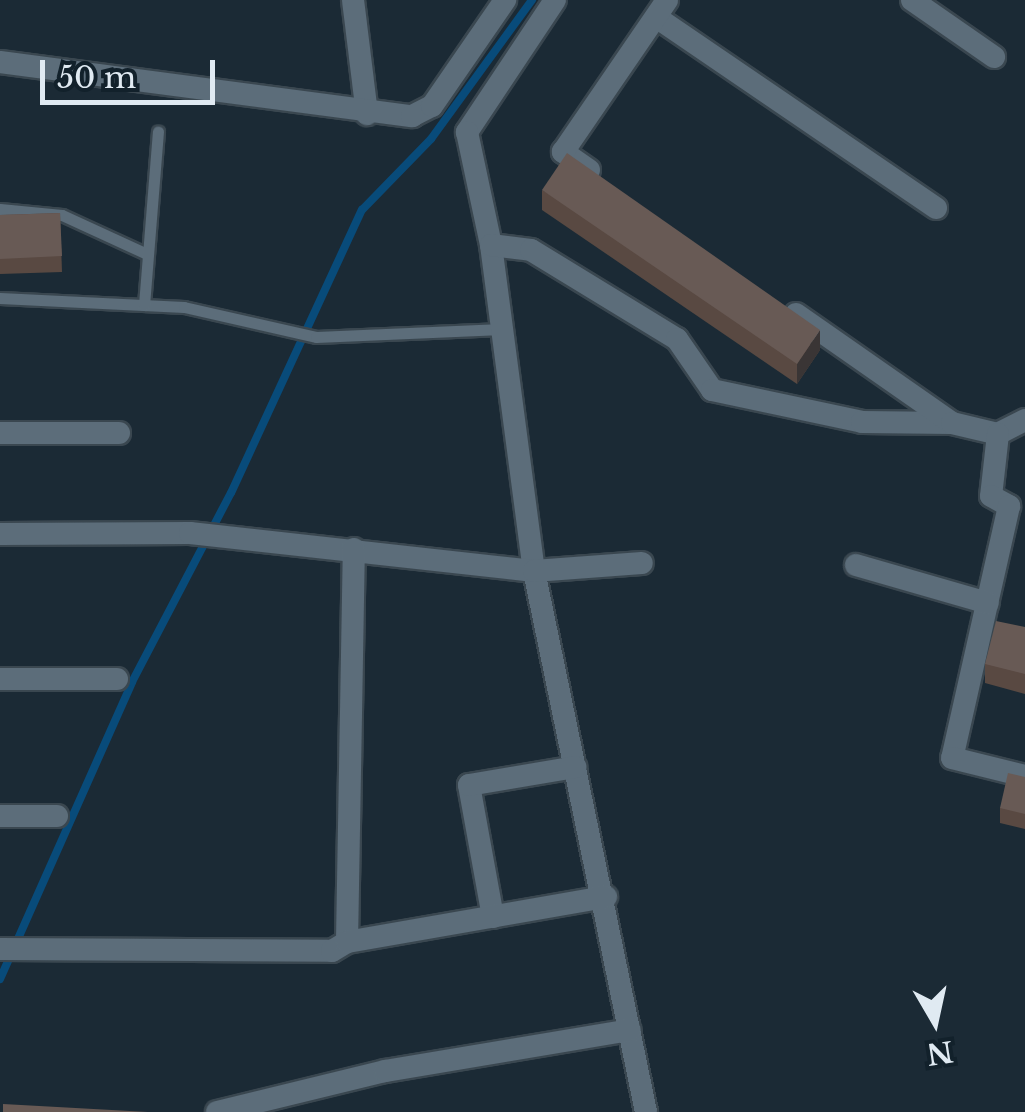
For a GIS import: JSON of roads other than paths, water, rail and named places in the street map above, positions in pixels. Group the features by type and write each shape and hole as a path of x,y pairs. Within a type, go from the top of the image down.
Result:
{"street":[{"path":"352,0 367,114"},
{"path":"0,62 367,114 412,116 432,106 505,0"},
{"path":"555,0 466,132 492,245 534,571 606,897 646,1112"},
{"path":"912,0 994,57"},
{"path":"612,186 563,152 662,9 936,208"},
{"path":"492,245 531,250 677,339 712,390 862,422 952,423 998,434 1025,420"},
{"path":"774,298 952,423"},
{"path":"0,434 119,433"},
{"path":"998,434 991,496 1017,507 986,613 952,758 1025,776"},
{"path":"0,534 180,533 534,571 642,563"},
{"path":"348,942 354,549"},
{"path":"856,565 986,613 1011,628"},
{"path":"0,679 118,679"},
{"path":"493,916 469,785 575,767"},
{"path":"0,816 57,816"},
{"path":"3,949 332,951 348,942 606,897"},
{"path":"217,1112 385,1070 630,1030"}],"lane":[{"path":"144,305 158,132"},
{"path":"0,209 62,215 148,254"},
{"path":"0,298 184,307 316,338 502,328"}],"waterway":[{"path":"0,979 132,682 231,493 362,210 431,139 532,0"}]}
